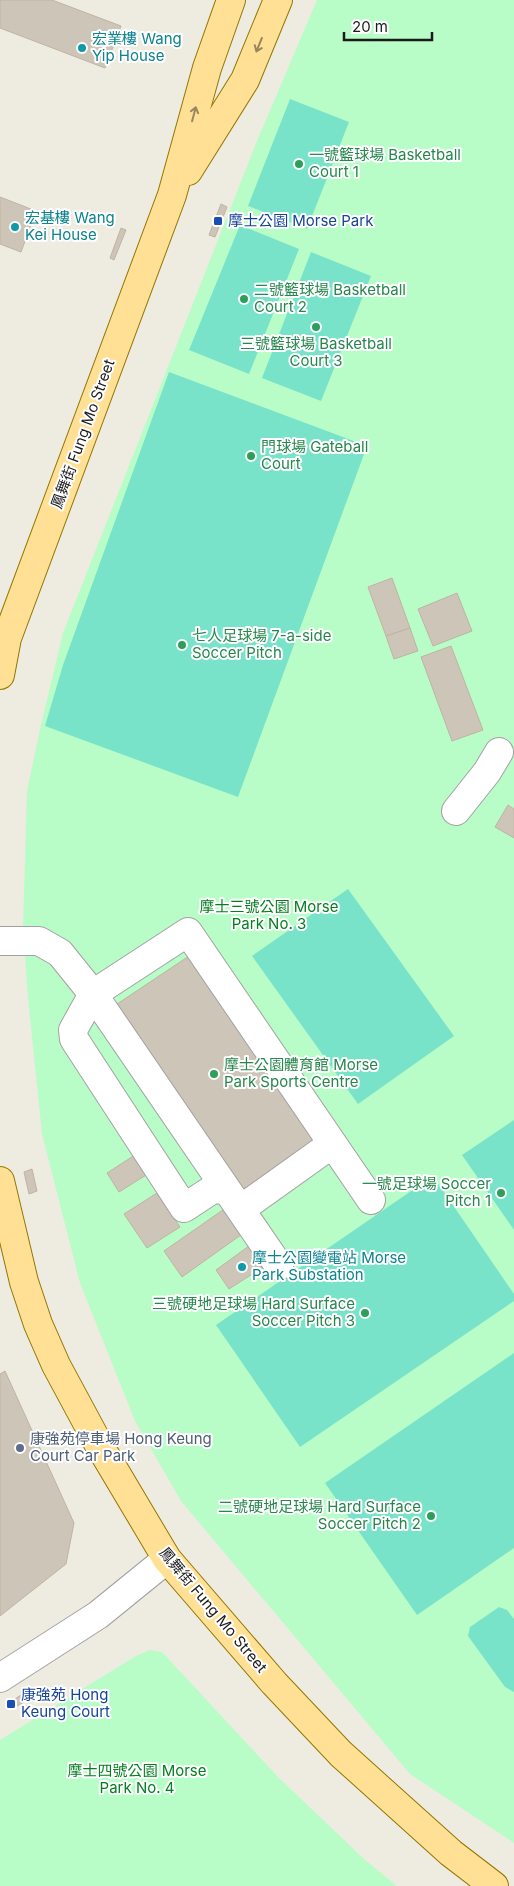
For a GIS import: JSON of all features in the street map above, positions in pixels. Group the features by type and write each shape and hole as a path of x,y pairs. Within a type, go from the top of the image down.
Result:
{"main road":[{"name":"鳳舞街 Fung Mo Street","path":"0,675 7,638 172,195 207,68 231,0"},
{"name":"鳳舞街 Fung Mo Street","path":"172,195 245,80 278,0"},
{"name":"鳳舞街 Fung Mo Street","path":"0,1180 24,1282 38,1324 56,1365 98,1443 167,1559 274,1684 341,1754 451,1853 494,1886"}],"street":[{"path":"456,811 487,772 499,752"},
{"path":"233,1200 213,1189 184,1208 74,1040 73,1030 93,994 188,932 371,1200"},
{"path":"0,941 39,941 60,953 93,994 279,1266"},
{"path":"233,1200 332,1144"},
{"path":"0,1678 98,1615 167,1559"}],"green space":[{"name":"摩士三號公園 Morse Park No. 3","path":"317,0 514,0 514,1843 410,1774 181,1501 135,1421 80,1283 42,1134 23,928 27,791 63,633 257,141"},
{"name":"一號籃球場 Basketball Court 1","path":"290,99 349,122 307,229 248,206"},
{"name":"二號籃球場 Basketball Court 2","path":"240,225 299,249 249,374 189,350"},
{"name":"三號籃球場 Basketball Court 3","path":"311,252 371,276 321,401 262,378"},
{"name":"七人足球場 7-a-side Soccer Pitch","path":"169,372 367,446 238,797 45,726 63,665"},
{"path":"348,889 454,1036 358,1104 252,956"},
{"name":"一號足球場 Soccer Pitch 1","path":"514,1120 514,1230 462,1155"},
{"name":"三號硬地足球場 Hard Surface Soccer Pitch 3","path":"433,1176 514,1294 514,1301 300,1447 216,1325"},
{"name":"二號硬地足球場 Hard Surface Soccer Pitch 2","path":"514,1353 514,1548 417,1615 325,1483"},
{"path":"499,1607 507,1610 514,1619 514,1692 505,1687 468,1636 470,1627"},
{"name":"摩士四號公園 Morse Park No. 4","path":"150,1650 162,1652 278,1777 364,1859 397,1886 0,1886 0,1740 136,1656"}],"building":[{"name":"宏業樓 Wang Yip House","path":"0,0 52,0 121,26 105,68 0,28"},
{"name":"宏基樓 Wang Kei House","path":"0,197 36,211 21,252 0,244"},
{"path":"221,204 227,207 215,237 209,235"},
{"path":"121,228 126,230 114,260 110,258"},
{"path":"392,578 410,628 386,636 368,587"},
{"path":"457,593 472,631 433,646 418,609"},
{"path":"410,628 418,651 394,659 386,636"},
{"path":"451,646 483,730 452,741 421,657"},
{"path":"508,805 514,809 514,838 495,827"},
{"name":"摩士公園體育館 Morse Park Sports Centre","path":"189,956 315,1141 239,1192 114,1006"},
{"path":"138,1153 151,1172 119,1192 107,1173"},
{"path":"32,1169 37,1191 29,1194 24,1172"},
{"path":"157,1193 180,1227 147,1248 124,1214"},
{"path":"227,1207 245,1232 182,1277 164,1251"},
{"name":"摩士公園變電站 Morse Park Substation","path":"253,1243 268,1264 229,1289 216,1270"},
{"name":"康強苑停車場 Hong Keung Court Car Park","path":"5,1371 74,1523 66,1564 0,1616 0,1374"},
{"path":"34,1687 38,1693 14,1708 10,1702"}],"place":[{"name":"宏業樓 Wang Yip House","path":"82,48"},
{"name":"一號籃球場 Basketball Court 1","path":"299,164"},
{"name":"摩士公園 Morse Park","path":"218,221"},
{"name":"宏基樓 Wang Kei House","path":"15,227"},
{"name":"二號籃球場 Basketball Court 2","path":"244,299"},
{"name":"三號籃球場 Basketball Court 3","path":"316,327"},
{"name":"門球場 Gateball Court","path":"251,456"},
{"name":"七人足球場 7-a-side Soccer Pitch","path":"182,645"},
{"name":"摩士公園體育館 Morse Park Sports Centre","path":"214,1074"},
{"name":"一號足球場 Soccer Pitch 1","path":"501,1193"},
{"name":"摩士公園變電站 Morse Park Substation","path":"242,1267"},
{"name":"三號硬地足球場 Hard Surface Soccer Pitch 3","path":"365,1313"},
{"name":"康強苑停車場 Hong Keung Court Car Park","path":"20,1448"},
{"name":"二號硬地足球場 Hard Surface Soccer Pitch 2","path":"431,1516"},
{"name":"康強苑 Hong Keung Court","path":"11,1704"}]}
